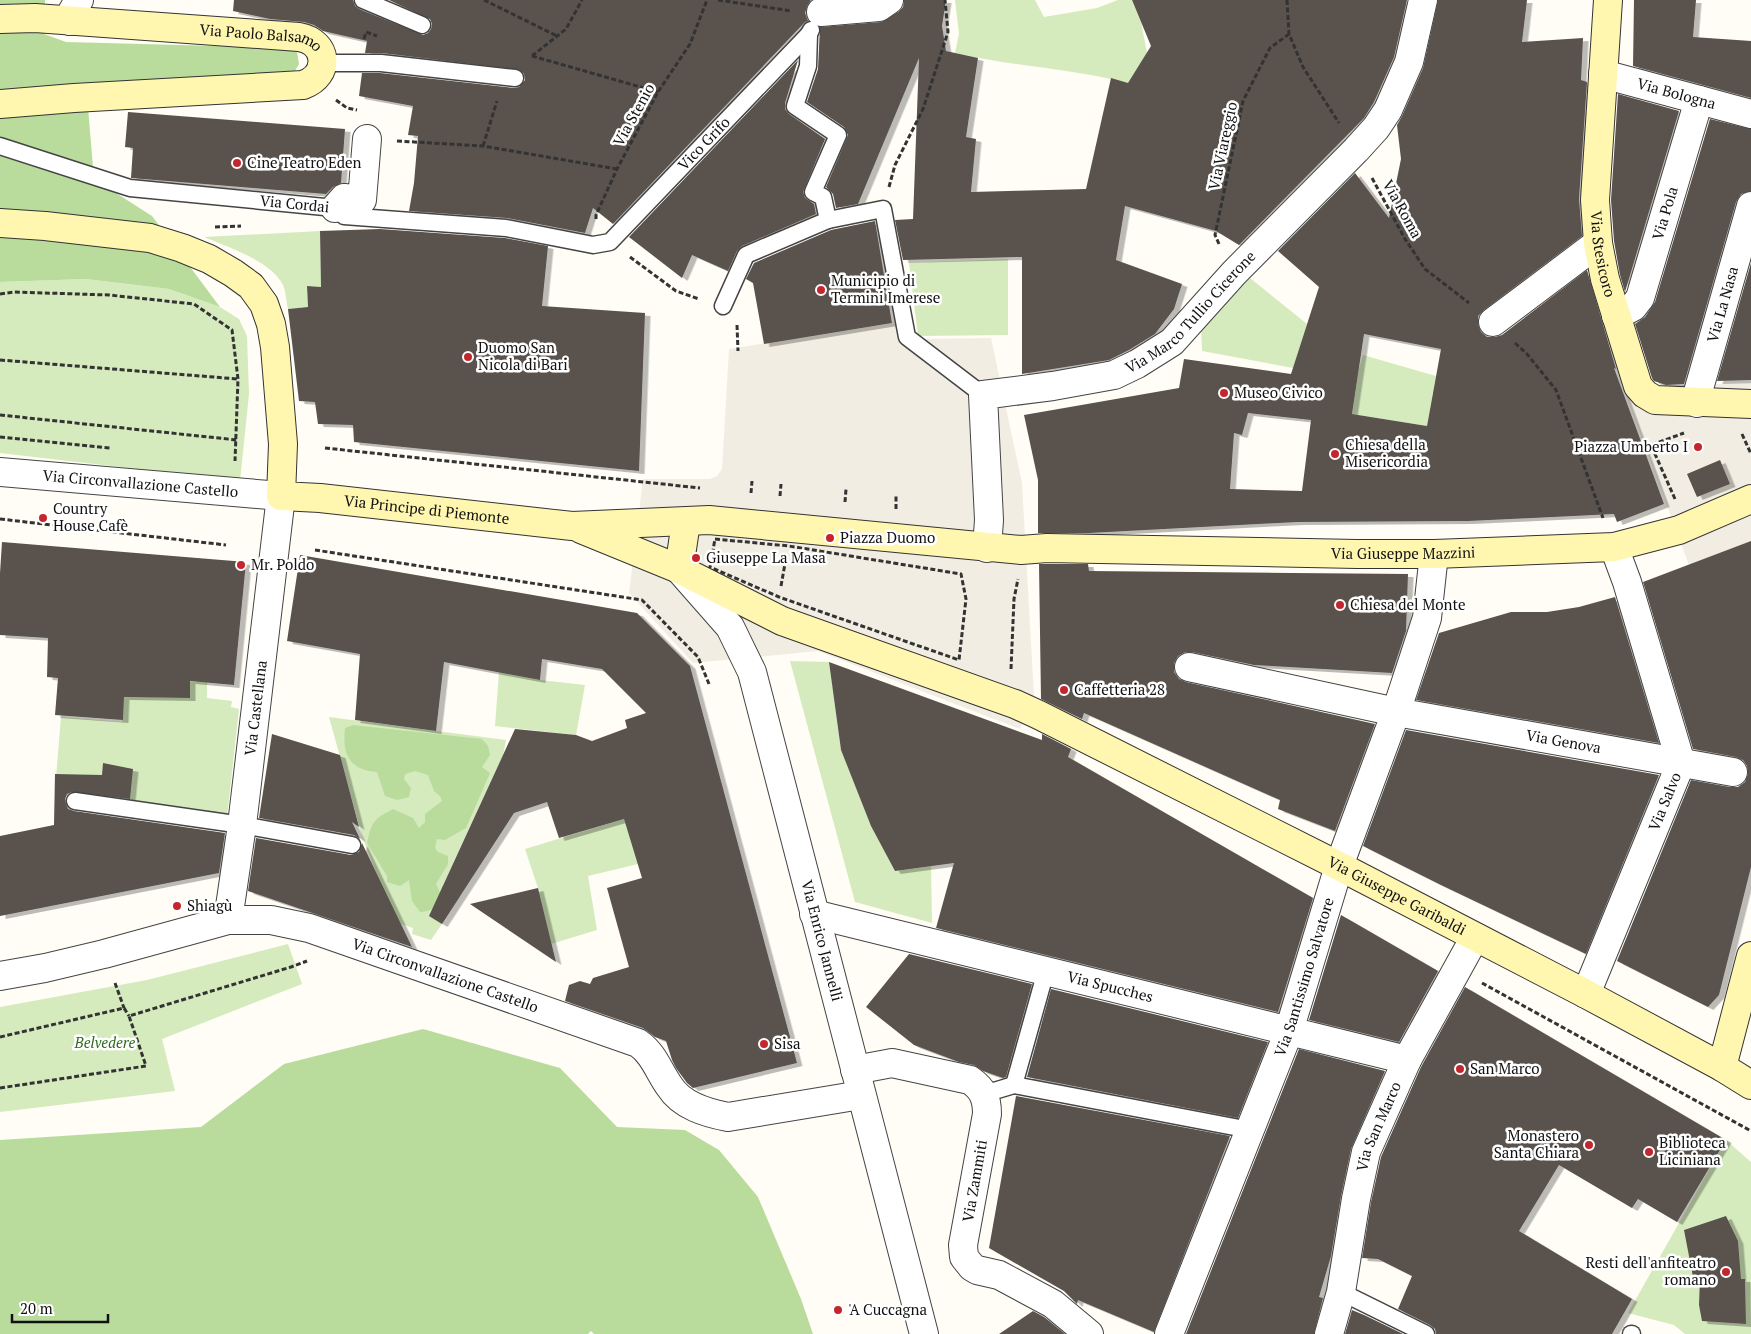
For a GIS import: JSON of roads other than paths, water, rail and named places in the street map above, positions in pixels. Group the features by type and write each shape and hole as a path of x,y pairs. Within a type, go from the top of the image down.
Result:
{"street":[{"path":"815,23 879,6 889,0"},
{"name":"Via Marco Tullio Cicerone","path":"983,395 1053,386 1114,375 1137,364 1172,342 1234,273 1376,128 1388,110 1406,70 1423,0"},
{"name":"Via Stesicoro","path":"1608,0 1595,200 1598,243 1605,280 1638,386 1644,394 1656,400 1751,404"},
{"name":"Via Paolo Balsamo","path":"0,19 35,18 75,10 307,38 319,48 323,63 317,78 311,83 303,85 0,104"},
{"name":"Via Bologna","path":"1604,74 1751,114"},
{"name":"Via Pola","path":"1616,316 1633,307 1640,298 1699,100"},
{"path":"335,208 344,198 362,200 367,139"},
{"name":"Via La Nasa","path":"1697,403 1698,392 1751,206"},
{"path":"0,223 150,238 209,259 251,286 264,304 276,347 283,444 282,496"},
{"path":"1493,322 1598,243"},
{"path":"983,395 989,520 986,548"},
{"name":"Via Circonvallazione Castello","path":"0,472 282,496"},
{"name":"Via Principe di Piemonte","path":"282,496 320,498 572,526"},
{"name":"Via Castellana","path":"228,920 242,825 282,496"},
{"name":"Via Giuseppe Mazzini","path":"572,526 709,520 1020,550 1047,548 1434,554 1609,535 1679,530 1751,499"},
{"path":"679,569 686,522"},
{"name":"Via Giuseppe Garibaldi","path":"572,526 679,569 782,621 1039,714 1586,994 1722,1067 1751,1085"},
{"name":"Via Salvo","path":"1586,994 1681,762 1627,582 1609,535"},
{"name":"Via Santissimo Salvatore","path":"1169,1334 1290,1031 1339,866 1396,712 1427,618 1434,554"},
{"name":"Via Enrico Jannelli","path":"679,569 730,627 752,672 924,1334"},
{"name":"Via Genova","path":"1189,667 1396,712 1733,772"},
{"name":"Via Spucches","path":"814,914 1408,1060"},
{"name":"Via Circonvallazione Castello","path":"0,976 70,962 228,920 271,920 309,928 638,1043 651,1055 671,1090 685,1101 707,1113 728,1117 858,1083"},
{"name":"Via San Marco","path":"1330,1334 1341,1292 1356,1198 1366,1152 1408,1060 1476,937"},
{"path":"1722,1067 1751,956"},
{"path":"858,1083 892,1063 970,1080 984,1094"},
{"name":"Via Zammiti","path":"984,1094 987,1114 963,1245 964,1257 977,1270 999,1275 1053,1304 1089,1334"}],"lane":[{"path":"363,0 422,25"},
{"path":"815,23 808,66 795,106 838,134 813,192 824,197 828,220"},
{"name":"Vico Grifo","path":"593,245 610,242 815,23"},
{"path":"323,63 381,63 510,77"},
{"name":"Via Cordai","path":"0,146 130,188 335,208 344,216 506,228 593,245"},
{"path":"723,306 746,255 828,220 883,209 907,337 983,395"},
{"path":"75,801 242,825 352,845"},
{"path":"1014,1085 1046,972"},
{"path":"984,1094 1014,1085 1250,1130"},
{"path":"1341,1292 1426,1334"}],"place":[{"name":"Cine Teatro Eden","path":"237,163"},
{"name":"Municipio di Termini Imerese","path":"821,290"},
{"name":"Duomo San Nicola di Bari","path":"468,357"},
{"name":"Museo Civico","path":"1224,393"},
{"name":"Piazza Umberto I","path":"1698,447"},
{"name":"Chiesa della Misericordia","path":"1335,454"},
{"name":"Country House Cafè","path":"43,518"},
{"name":"Piazza Duomo","path":"830,538"},
{"name":"Giuseppe La Masa","path":"696,558"},
{"name":"Mr. Poldo","path":"241,565"},
{"name":"Chiesa del Monte","path":"1340,605"},
{"name":"Caffetteria 28","path":"1064,690"},
{"name":"Shiagù","path":"177,906"},
{"name":"Sisa","path":"764,1044"},
{"name":"San Marco","path":"1460,1069"},
{"name":"Monastero Santa Chiara","path":"1589,1145"},
{"name":"Biblioteca Liciniana","path":"1649,1152"},
{"name":"Resti dell'anfiteatro romano","path":"1726,1272"},
{"name":"'A Cuccagna","path":"838,1310"}],"park label":[{"name":"Belvedere","path":"105,1043"}]}
